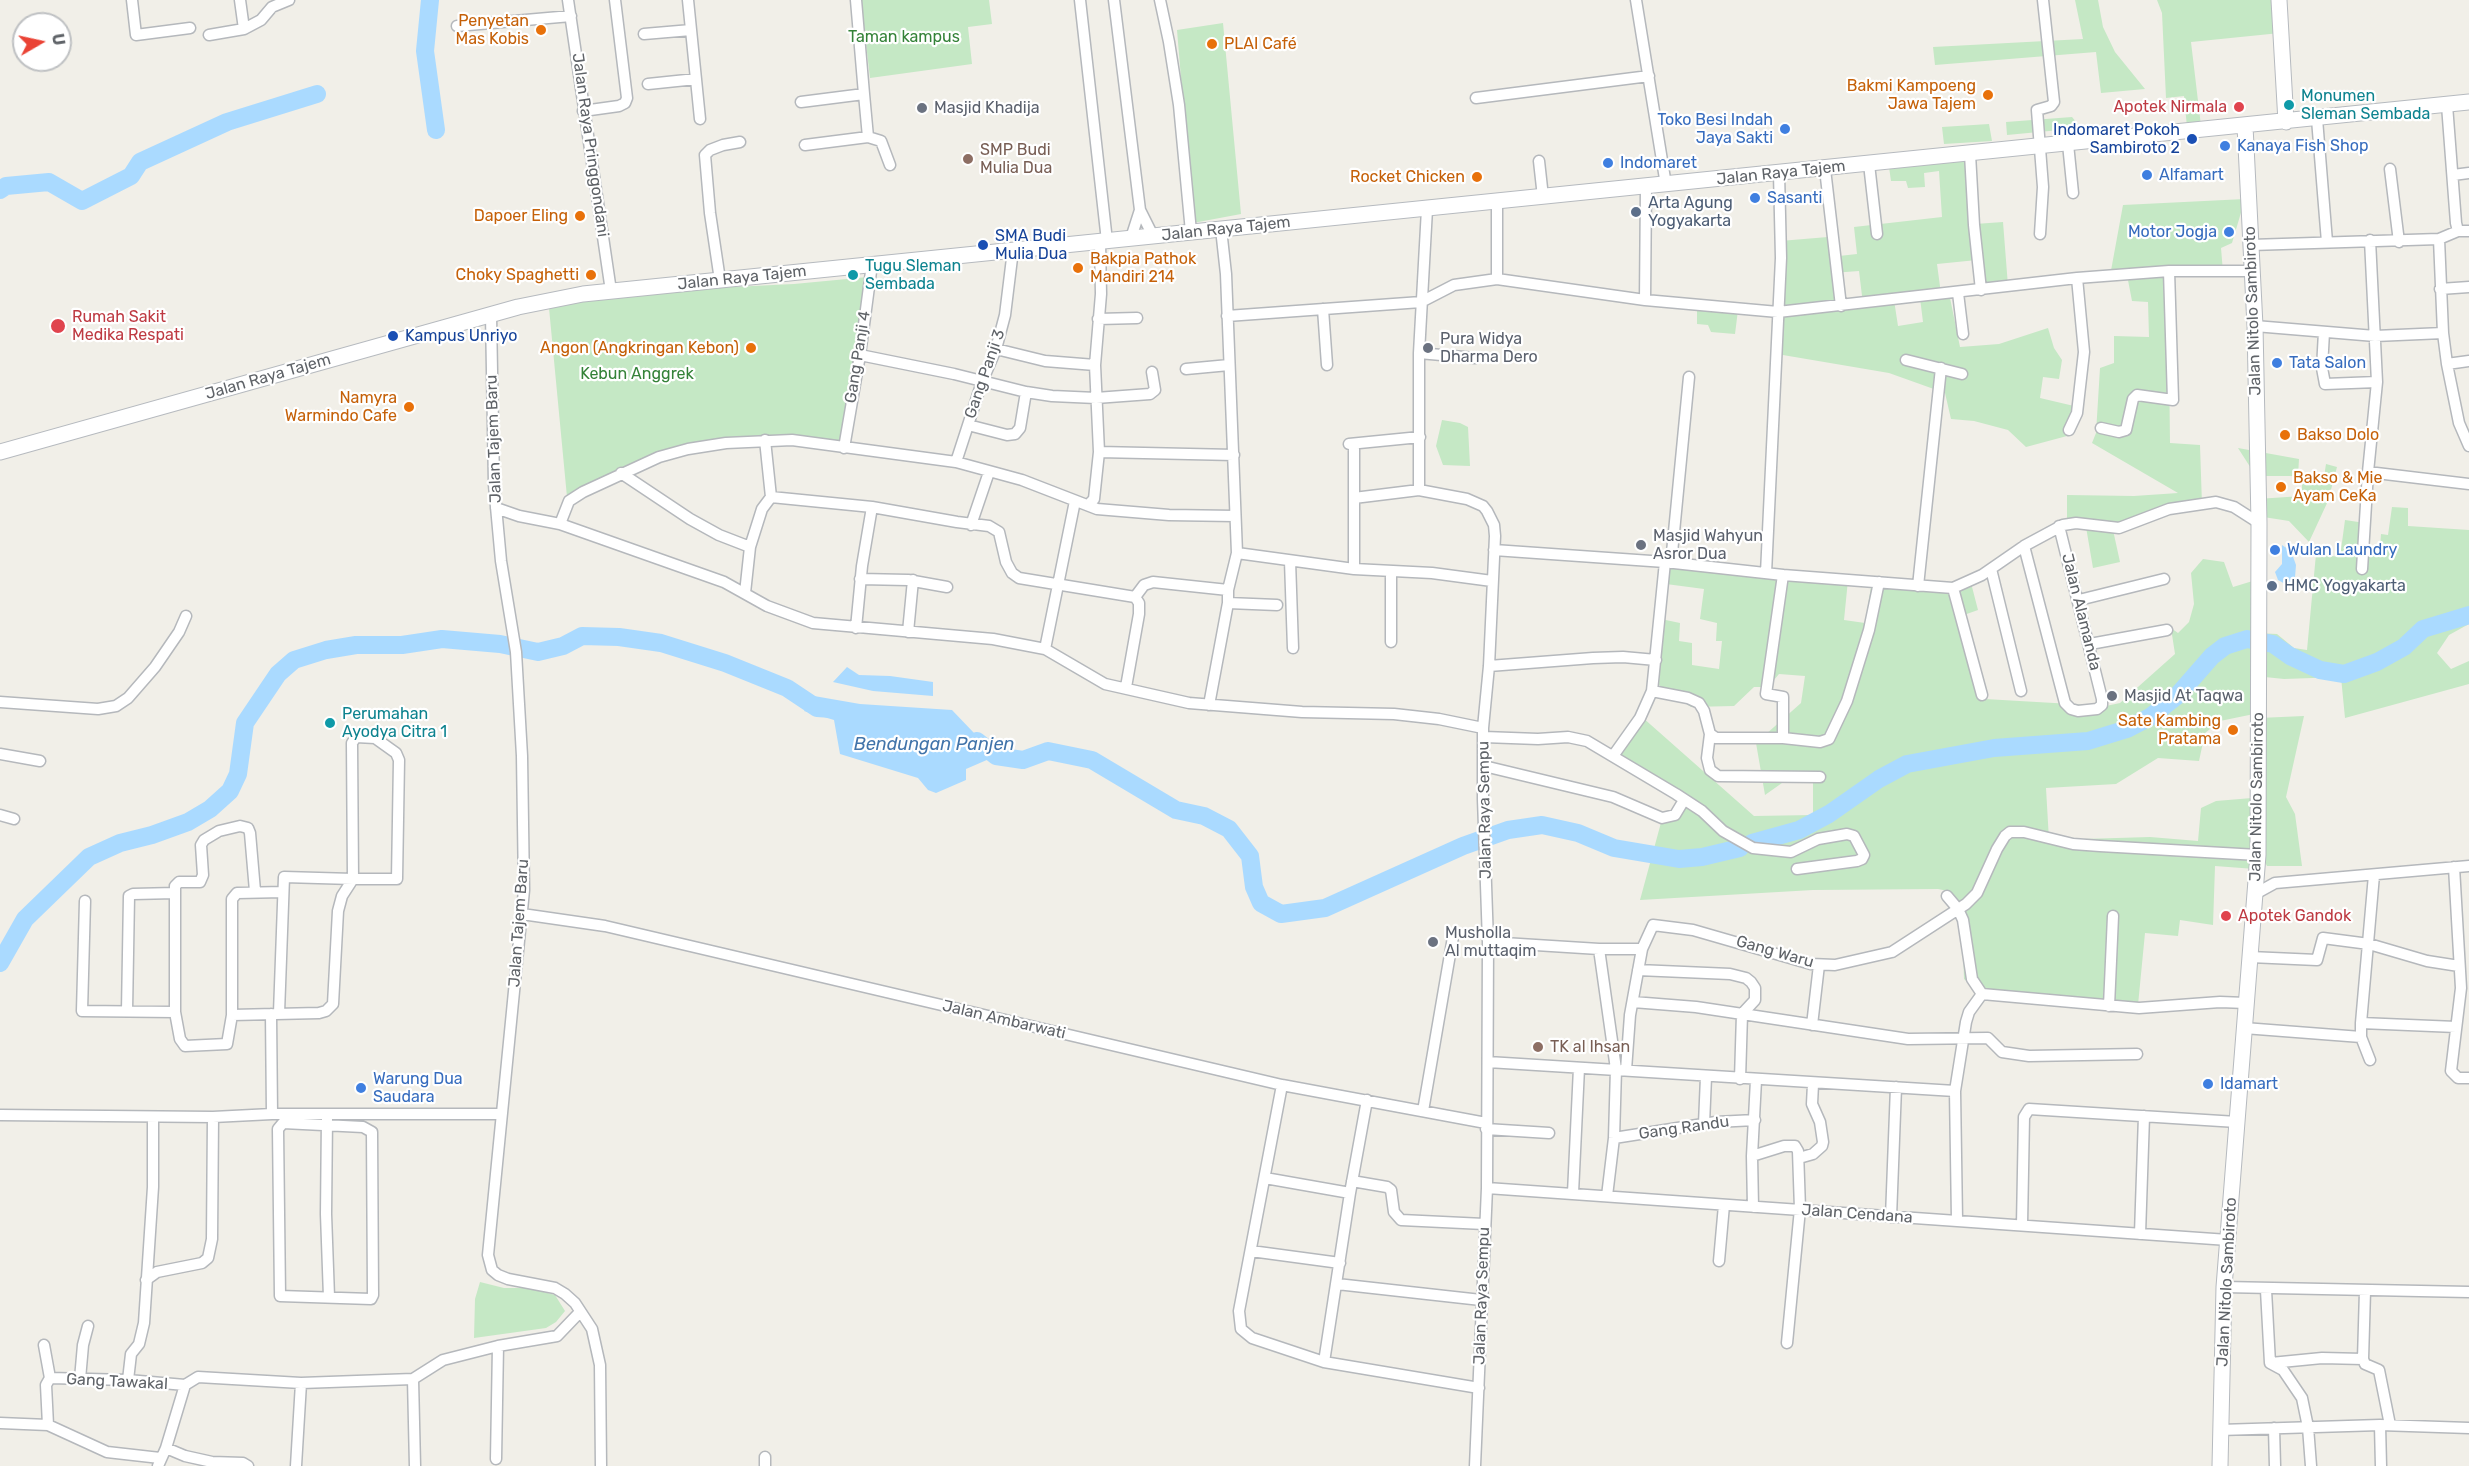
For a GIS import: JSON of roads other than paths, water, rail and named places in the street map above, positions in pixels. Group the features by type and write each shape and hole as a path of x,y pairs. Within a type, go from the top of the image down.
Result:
{"main road":[{"path":"2279,0 2286,122"},
{"name":"Jalan Raya Tajem","path":"0,452 491,315 546,301 611,291 2469,102"},
{"name":"Jalan Nitolo Sambiroto","path":"2220,1466 2224,1287 2258,855 2259,523 2255,326 2245,126"}],"street":[{"path":"132,0 136,35 190,28"},
{"path":"240,0 244,29"},
{"path":"209,35 244,29 261,20 272,7 289,0"},
{"name":"Jalan Raya Pringgondani","path":"568,0 611,291"},
{"path":"583,111 619,106 625,103 627,98 615,0"},
{"path":"688,0 700,119"},
{"path":"856,0 868,137"},
{"path":"1080,0 1103,241 1095,365 1099,452 1094,499 1088,505"},
{"path":"1114,0 1140,210 1153,236"},
{"path":"1160,0 1170,42 1179,105 1191,232"},
{"path":"1636,0 1666,185"},
{"path":"2040,234 2043,187 2037,109 2051,106 2054,102 2043,0"},
{"path":"457,26 571,16"},
{"path":"645,34 691,30"},
{"path":"1476,98 1649,76"},
{"path":"648,84 696,79"},
{"path":"801,102 864,94"},
{"path":"2251,245 2370,240 2399,242 2439,239 2464,231 2456,223 2447,105"},
{"path":"2317,119 2327,242"},
{"path":"805,145 868,137 881,141 890,165"},
{"path":"720,280 707,190 705,156 710,150 740,142"},
{"path":"2068,144 2073,193"},
{"path":"1970,154 1981,290"},
{"path":"1539,161 1543,197"},
{"path":"1869,164 1877,234"},
{"path":"1825,169 1841,306"},
{"path":"2390,169 2399,242"},
{"path":"1766,573 1781,259 1779,173"},
{"path":"2452,175 2469,173"},
{"path":"1645,300 1646,187"},
{"path":"1497,202 1497,279"},
{"path":"1419,490 1419,353 1427,209"},
{"path":"1131,238 1140,210"},
{"path":"1209,705 1228,603 1228,590 1238,553 1226,274 1221,230"},
{"path":"2439,239 2440,290 2447,364 2460,423 2469,446"},
{"path":"2362,569 2367,472 2377,382 2370,240"},
{"name":"Gang Panji 3","path":"956,462 982,382 996,350 1005,315 1013,250"},
{"name":"Gang Panji 4","path":"844,448 860,355 872,264"},
{"path":"1227,316 1421,302 1455,285 1497,279 1645,300 1778,312 2078,278 2169,271 2252,271"},
{"path":"2101,428 2119,432 2126,430 2133,399 2137,395 2173,400 2169,271"},
{"path":"2069,430 2077,413 2083,361 2083,327 2078,278"},
{"path":"2440,290 2469,287"},
{"path":"1958,293 1963,334"},
{"path":"1323,309 1327,365"},
{"name":"Jalan Tajem Baru","path":"491,315 496,508 503,577 516,652 522,756 522,914 501,1114 489,1263 492,1270 508,1279 555,1288 575,1303 592,1329 600,1365 601,1466"},
{"path":"1098,319 1137,318"},
{"path":"2255,326 2375,336 2443,333"},
{"path":"2324,332 2322,368 2325,384 2377,382"},
{"path":"996,350 1045,361 1095,365"},
{"path":"1419,353 1475,358"},
{"path":"860,355 921,366 982,382 1052,396 1096,398 1150,394 1155,390 1152,372"},
{"path":"1906,360 1962,374"},
{"path":"2447,364 2469,361"},
{"path":"1186,369 1229,365"},
{"path":"1918,586 1941,369"},
{"path":"1613,756 1640,718 1653,691 1689,377"},
{"path":"968,425 1007,435 1015,434 1020,428 1026,392"},
{"path":"1354,569 1351,444 1420,437"},
{"path":"560,524 569,501 621,473 688,449 765,440 792,440 956,462 1022,480 1088,505 1133,513 1235,516"},
{"path":"745,593 750,547 762,508 771,497 765,440"},
{"path":"1099,452 1234,455"},
{"path":"971,525 989,472"},
{"path":"2367,472 2469,484"},
{"path":"621,473 690,519 719,535 750,547"},
{"name":"Jalan Raya Sempu","path":"1354,498 1419,490 1467,499 1483,506 1494,525 1489,666 1483,733 1488,942 1487,1188 1475,1466"},
{"path":"771,497 872,507 971,525 989,526 999,532 1006,562 1016,576 1058,586 1135,597 1139,603 1139,614 1126,687"},
{"path":"1045,649 1075,501"},
{"path":"1494,550 1953,588 1990,569 2059,526 2076,524 2120,528 2169,509 2216,502 2234,507 2259,523"},
{"path":"856,628 860,579 872,507"},
{"path":"496,508 519,516 560,524 724,582 789,615 813,623 993,639 1045,649 1105,684 1126,687 1157,697 1209,705 1302,712 1394,714 1439,718 1483,733 1538,739 1568,737 1587,741 1702,811 1723,831 1753,848 1791,852 1818,839 1847,834 1854,836 1864,855 1862,860 1797,869"},
{"name":"Jalan Alamanda","path":"2024,546 2065,703 2071,709 2088,711 2101,707 2102,699 2090,644 2059,526"},
{"path":"1238,553 1354,569 1432,573 1492,580"},
{"path":"1290,561 1293,648"},
{"path":"1990,569 2021,691"},
{"path":"1390,642 1391,572"},
{"path":"1783,575 1766,694 1783,697 1783,738"},
{"path":"860,579 912,580 946,587"},
{"path":"2079,600 2164,579"},
{"path":"908,632 912,580"},
{"path":"1135,597 1144,585 1153,582 1228,590"},
{"path":"1710,734 1722,740 1783,738 1820,742 1829,739 1847,701 1869,630 1879,582"},
{"path":"1953,588 1982,695"},
{"path":"1228,603 1277,604"},
{"path":"0,702 98,709 116,706 128,698 155,667 179,632 186,616"},
{"path":"2090,644 2167,630"},
{"path":"1489,666 1593,658 1623,657 1656,660"},
{"path":"1653,691 1688,698 1700,703 1710,734 1707,758 1710,770 1718,776 1820,777"},
{"path":"232,1015 275,1014 323,1012 332,1006 338,911 342,896 353,879 352,743 356,737 375,738 396,753 399,760 397,879 353,879 284,877 275,1014 272,1114"},
{"path":"0,754 40,761"},
{"path":"1484,766 1613,797 1662,818 1675,815 1684,800"},
{"path":"0,815 14,819"},
{"path":"255,891 250,833 244,826 219,831 204,840 201,846 203,879 200,882 179,882 175,886 175,1012 180,1040 185,1047 227,1044 232,1015 232,899 237,893 283,892"},
{"name":"Gang Waru","path":"1642,949 1653,925 1704,932 1819,965 1858,962 1892,952 1966,904 1977,893 2005,836 2015,832 2073,844 2258,855"},
{"path":"2255,894 2275,883 2469,866"},
{"path":"2454,867 2459,966 2465,987 2456,1027 2451,1071 2458,1078 2469,1078"},
{"path":"2257,872 2275,883"},
{"path":"2370,1060 2361,1037 2361,1023 2374,875"},
{"path":"127,1011 129,896 175,893"},
{"path":"1947,896 1958,909 1963,920 1972,979 1982,994"},
{"path":"85,901 82,1011 175,1012"},
{"name":"Jalan Ambarwati","path":"522,914 619,929 1282,1085 1423,1111 1486,1126 1549,1133"},
{"path":"2109,1006 2113,916"},
{"path":"1423,1111 1453,937"},
{"path":"2250,957 2317,960 2323,938 2369,944 2427,961 2459,966"},
{"path":"1488,942 1599,950 1642,949 1621,1070 1607,1196"},
{"path":"1599,950 1621,1070"},
{"path":"1812,1025 1819,965"},
{"path":"1638,970 1717,973 1746,978 1755,988 1755,995 1752,1006 1742,1014 1740,1080"},
{"path":"1982,994 2139,1008 2220,1002 2246,1003"},
{"path":"1957,1220 1955,1091 1969,1012 1982,994"},
{"path":"1633,1002 1696,1007 1908,1039 1989,1038 2002,1052 2029,1056 2137,1054"},
{"path":"2361,1023 2456,1027"},
{"path":"2244,1028 2361,1037"},
{"path":"1488,1062 1740,1080 1955,1091"},
{"path":"1572,1193 1579,1068"},
{"path":"1704,1124 1706,1077"},
{"path":"1753,1207 1752,1156 1756,1080"},
{"path":"1799,1158 1813,1154 1823,1142 1820,1122 1812,1104 1813,1084"},
{"path":"1282,1085 1239,1311 1241,1329 1252,1338 1324,1362 1479,1388"},
{"path":"1891,1217 1896,1087"},
{"path":"1324,1362 1367,1100"},
{"path":"2022,1225 2026,1113 2034,1109 2237,1122"},
{"path":"0,1114 213,1117 272,1114 327,1120 363,1127 372,1132 373,1137 373,1294 371,1299 365,1300 280,1296 279,1126 283,1123 327,1120 501,1114"},
{"path":"2140,1234 2144,1116"},
{"path":"128,1380 131,1354 139,1344 144,1323 154,1163 153,1117"},
{"path":"146,1280 157,1272 202,1263 208,1258 212,1239 213,1117"},
{"path":"327,1120 326,1214 329,1297"},
{"name":"Gang Randu","path":"1614,1138 1704,1124 1755,1120"},
{"path":"1752,1156 1784,1146 1795,1146 1799,1158 1800,1209 1787,1343"},
{"path":"1265,1178 1351,1187 1387,1187 1391,1190 1394,1212 1401,1220 1484,1224"},
{"name":"Jalan Cendana","path":"1487,1188 2228,1240"},
{"path":"1719,1262 1724,1205"},
{"path":"1251,1251 1340,1263"},
{"path":"1337,1284 1481,1300"},
{"path":"2224,1287 2266,1290 2469,1292"},
{"path":"2266,1290 2270,1363"},
{"path":"2365,1291 2363,1359 2365,1364 2379,1371 2385,1425 2381,1466"},
{"path":"0,1423 48,1425 107,1452 159,1462 166,1448 185,1386 198,1377 301,1383 413,1379 443,1360 498,1346 557,1336 580,1312"},
{"path":"81,1379 83,1345 88,1326"},
{"path":"44,1344 50,1378 46,1385 48,1425"},
{"path":"496,1459 498,1346"},
{"path":"2270,1363 2322,1358 2363,1359"},
{"path":"2270,1363 2283,1370 2302,1398 2308,1427 2311,1466"},
{"name":"Gang Tawakal","path":"50,1378 128,1380 185,1386"},
{"path":"413,1379 415,1466"},
{"path":"296,1466 301,1383"},
{"path":"2220,1430 2385,1425 2469,1428"},
{"path":"2274,1428 2275,1466"},
{"path":"166,1448 185,1456 243,1463 248,1466"}],"water":[{"path":"2282,545 2291,551 2296,565 2294,589 2278,580 2275,572 2282,564"},
{"path":"847,667 859,675 890,676 933,682 933,696 873,691 833,682"},
{"name":"Bendungan Panjen","path":"814,696 860,704 952,710 996,756 966,769 966,780 936,793 928,790 918,778 840,754 834,720 804,711"}],"waterway":[{"path":"430,0 425,51 436,130"},
{"path":"0,190 6,186 49,182 82,201 131,176 140,162 227,122 317,94"},
{"path":"1752,843 1799,830 1829,814 1879,779 1907,764 1994,748 2088,741 2127,729 2150,717 2177,696 2212,656 2225,646 2247,639 2273,644 2290,656 2320,670 2344,674 2377,662 2404,647 2423,629 2469,615"},
{"path":"0,963 25,919 89,857 120,843 188,822 210,809 230,791 238,774 245,723 278,674 294,660 326,650 356,645 402,645 442,639 500,644 538,652 563,646 582,636 619,637 661,643 725,663 787,688 817,708 832,709"},
{"path":"977,741 996,756 1023,760 1048,751 1092,760 1176,810 1204,816 1229,829 1250,856 1254,887 1261,903 1281,914 1325,908 1463,846 1508,830 1542,825 1578,833 1614,848 1679,859 1702,857 1740,848"}],"place":[{"name":"Penyetan Mas Kobis","path":"541,30"},
{"name":"PLAI Café","path":"1212,44"},
{"name":"Bakmi Kampoeng Jawa Tajem","path":"1988,95"},
{"name":"Monumen Sleman Sembada","path":"2289,105"},
{"name":"Apotek Nirmala","path":"2239,107"},
{"name":"Masjid Khadija","path":"922,108"},
{"name":"Toko Besi Indah Jaya Sakti","path":"1785,129"},
{"name":"Indomaret Pokoh Sambiroto 2","path":"2192,139"},
{"name":"Kanaya Fish Shop","path":"2225,146"},
{"name":"SMP Budi Mulia Dua","path":"968,159"},
{"name":"Indomaret","path":"1608,163"},
{"name":"Alfamart","path":"2147,175"},
{"name":"Rocket Chicken","path":"1477,177"},
{"name":"Sasanti","path":"1755,198"},
{"name":"Arta Agung Yogyakarta","path":"1636,212"},
{"name":"Dapoer Eling","path":"580,216"},
{"name":"Motor Jogja","path":"2229,232"},
{"name":"SMA Budi Mulia Dua","path":"983,245"},
{"name":"Bakpia Pathok Mandiri 214","path":"1078,268"},
{"name":"Choky Spaghetti","path":"591,275"},
{"name":"Tugu Sleman Sembada","path":"853,275"},
{"name":"Rumah Sakit Medika Respati","path":"58,326"},
{"name":"Kampus Unriyo","path":"393,336"},
{"name":"Angon (Angkringan Kebon)","path":"751,348"},
{"name":"Pura Widya Dharma Dero","path":"1428,348"},
{"name":"Tata Salon","path":"2277,363"},
{"name":"Namyra Warmindo Cafe","path":"409,407"},
{"name":"Bakso Dolo","path":"2285,435"},
{"name":"Bakso & Mie Ayam CeKa","path":"2281,487"},
{"name":"Masjid Wahyun Asror Dua","path":"1641,545"},
{"name":"Wulan Laundry","path":"2275,550"},
{"name":"HMC Yogyakarta","path":"2272,586"},
{"name":"Masjid At Taqwa","path":"2112,696"},
{"name":"Perumahan Ayodya Citra 1","path":"330,723"},
{"name":"Sate Kambing Pratama","path":"2233,730"},
{"name":"Apotek Gandok","path":"2226,916"},
{"name":"Musholla Al muttaqim","path":"1433,942"},
{"name":"TK al Ihsan","path":"1538,1047"},
{"name":"Idamart","path":"2208,1084"},
{"name":"Warung Dua Saudara","path":"361,1088"}],"park label":[{"name":"Taman kampus","path":"904,37"},
{"name":"Kebun Anggrek","path":"637,374"}]}
